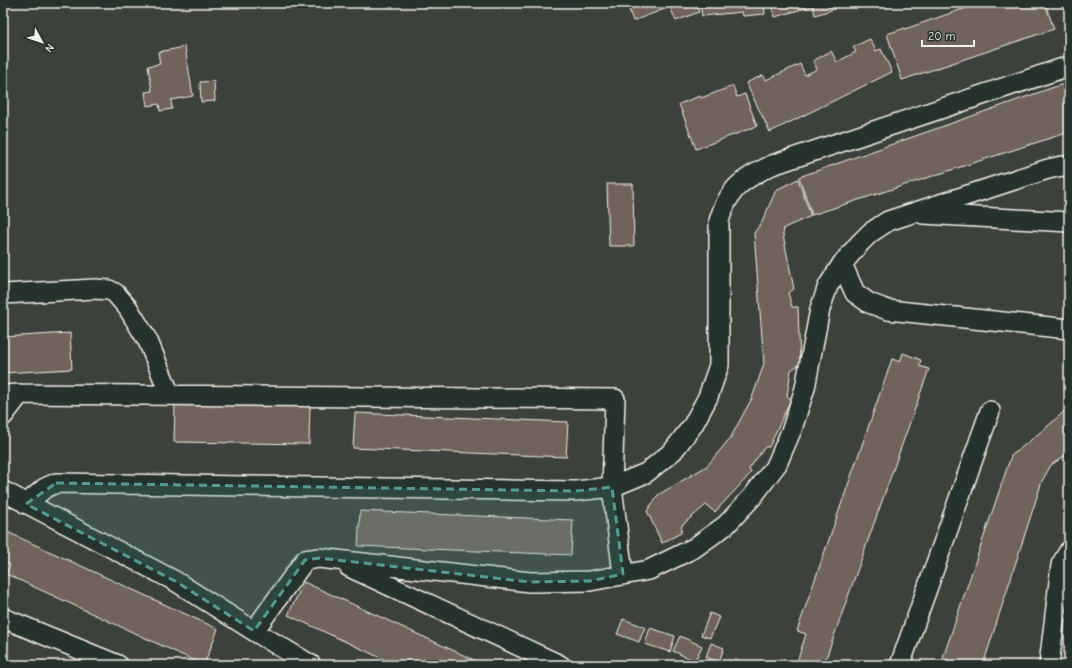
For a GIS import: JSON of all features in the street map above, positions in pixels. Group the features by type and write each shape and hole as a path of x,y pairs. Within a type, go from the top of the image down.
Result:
{"street":[{"path":"26,504 46,488 56,483 576,491 612,487 646,473 673,451 693,425 708,397 720,365 719,221 724,204 736,187 753,175 772,165 1069,66"},
{"path":"254,632 306,560 319,558 530,582 590,581 649,570 694,548 726,525 753,496 777,464 792,429 805,388 820,309 828,286 842,264 870,233 888,221 911,213 1048,169 1062,166 1069,167"},
{"path":"911,213 1069,222"},
{"path":"842,264 855,293 869,303 888,310 1069,329"},
{"path":"3,294 96,289 109,290 115,293 128,308 148,341 170,395"},
{"path":"3,416 11,395 615,399 612,487 623,574"},
{"path":"900,665 990,411"},
{"path":"3,491 175,581 254,632 311,665"},
{"path":"1049,665 1061,565 1069,551"},
{"path":"334,560 560,665"},
{"path":"3,618 118,665"}],"highlighted area":[{"path":"56,483 576,491 612,487 623,574 590,581 530,582 319,558 305,560 254,631 175,581 26,504"}],"building":[{"path":"627,3 696,3 699,12 676,21 670,7 633,21"},
{"path":"700,3 764,3 765,14 743,16 742,12 702,16"},
{"path":"771,3 833,3 835,9 815,15 813,6 775,17"},
{"path":"980,3 1045,3 1054,29 902,80 887,34"},
{"path":"870,39 876,51 881,49 892,72 770,132 746,83 763,75 766,80 800,64 805,75 817,69 813,61 831,51 837,62 856,52 853,47"},
{"path":"185,47 193,96 171,100 172,109 160,111 159,104 147,106 145,92 152,91 148,66 160,64 158,52"},
{"path":"214,81 215,101 201,102 200,82"},
{"path":"1060,85 1069,86 1069,132 812,215 799,177"},
{"path":"733,86 737,97 745,94 757,126 696,149 679,104 700,96 701,98"},
{"path":"798,179 811,216 784,228 783,235 794,289 788,293 792,307 798,307 800,364 791,370 787,396 791,399 769,447 765,447 749,469 751,473 715,512 706,505 682,525 681,533 662,543 647,511 658,495 707,466 731,437 752,398 764,364 754,233 762,222 776,190"},
{"path":"607,184 633,184 634,246 609,246"},
{"path":"70,333 72,369 3,373 3,337"},
{"path":"903,353 921,360 919,366 929,369 824,664 828,665 796,665 806,634 797,631 892,359 900,362"},
{"path":"175,405 310,406 309,444 174,442"},
{"path":"1069,407 1069,453 1051,465 1042,481 983,665 959,665 943,658 1011,456"},
{"path":"355,413 568,422 566,457 353,448"},
{"path":"360,511 573,520 571,555 358,546"},
{"path":"3,530 218,629 204,665 6,574 10,565 3,560"},
{"path":"304,582 485,665 396,665 288,615"},
{"path":"710,613 719,617 710,638 701,635"},
{"path":"623,619 645,627 639,642 617,634"},
{"path":"650,628 675,636 670,652 645,644"},
{"path":"680,636 702,646 695,661 673,651"},
{"path":"711,643 724,648 719,662 706,657"}]}
